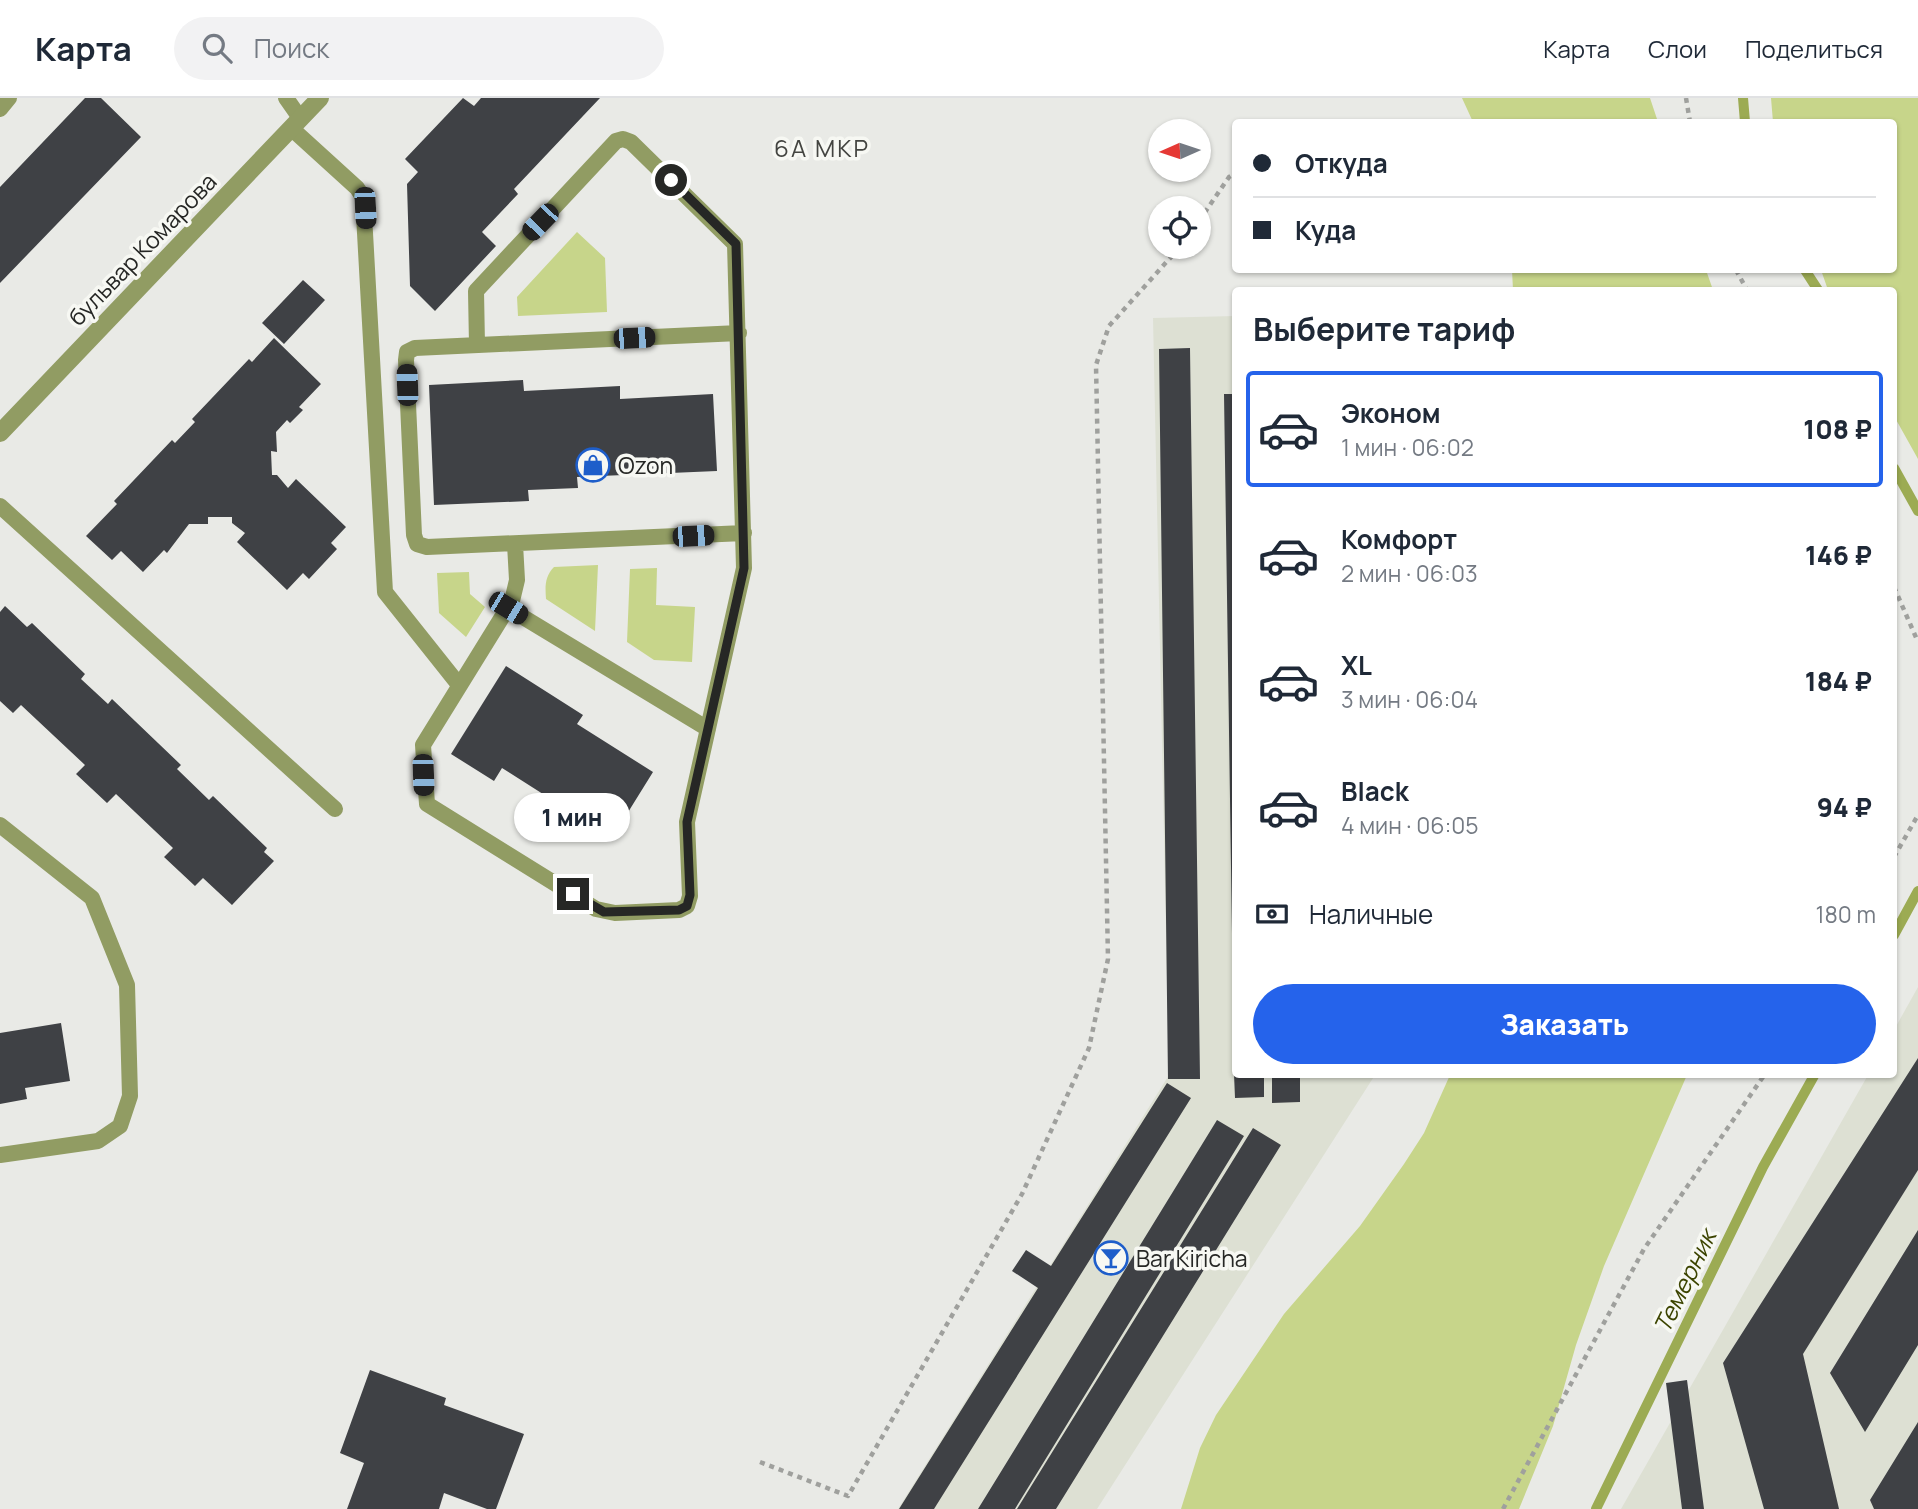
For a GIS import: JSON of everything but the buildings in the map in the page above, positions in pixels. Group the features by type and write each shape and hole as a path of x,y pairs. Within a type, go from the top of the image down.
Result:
{"street":[{"name":"бульвар Комарова","path":"0,433 320,98"}],"lane":[{"path":"0,109 9,98"},
{"path":"286,98 296,123 363,197 385,592 459,685"},
{"path":"477,345 474,301 482,282 616,141 623,139 631,142 736,244 744,568 687,822 690,895 687,906 679,910 604,912 427,804 423,745 516,593 515,544"},
{"path":"738,334 415,348 407,352 414,535 417,544 427,547 744,533"},
{"path":"0,506 335,809"},
{"path":"508,608 708,729"},
{"path":"0,825 92,898 127,985 130,1096 120,1126 98,1141 0,1155"}],"path":[{"path":"1686,98 1690,119"},
{"path":"1211,203 1232,175"},
{"path":"760,1462 848,1496 1022,1194 1089,1048 1108,959 1096,365 1109,326 1169,259"},
{"path":"1897,594 1918,642"},
{"path":"1897,852 1918,815"},
{"path":"1503,1509 1644,1249 1762,1078"}],"shaded area":[{"path":"1232,316 1232,1078 1373,1078 1097,1509 898,1509 1169,1075 1153,318"},
{"path":"1918,987 1918,1509 1621,1509 1866,1078 1897,1078 1897,1025"}],"green space":[{"path":"1462,98 1650,98 1657,119 1472,119"},
{"path":"1771,98 1918,98 1918,459 1897,421 1897,287 1827,287 1822,273 1897,273 1897,119 1773,119"},
{"path":"577,232 605,258 607,312 518,316 517,297"},
{"path":"1512,273 1707,273 1712,287 1513,287"},
{"path":"598,565 595,631 546,599 546,586 547,578 554,567"},
{"path":"657,568 656,605 695,607 692,662 654,660 627,642 630,569"},
{"path":"469,572 470,594 485,607 466,637 439,613 437,573"},
{"path":"1449,1078 1686,1078 1604,1266 1576,1345 1553,1426 1519,1509 1181,1509 1200,1448 1216,1415 1284,1314 1360,1226 1424,1133"}],"waterway":[{"name":"Темерник","path":"1743,98 1745,119"},
{"name":"Темерник","path":"1807,273 1816,287"},
{"name":"Темерник","path":"1897,473 1918,511"},
{"name":"Темерник","path":"1897,930 1918,891"},
{"name":"Темерник","path":"1596,1509 1763,1167 1813,1078"}],"place":[{"name":"Ozon","path":"593,465"},
{"name":"Bar Kiricha","path":"1111,1258"}],"district":[{"name":"6А МКР","path":"822,147"}],"route":[{"path":"573,894 604,912 679,910 687,906 690,895 687,822 744,568 736,244 671,180"}]}
